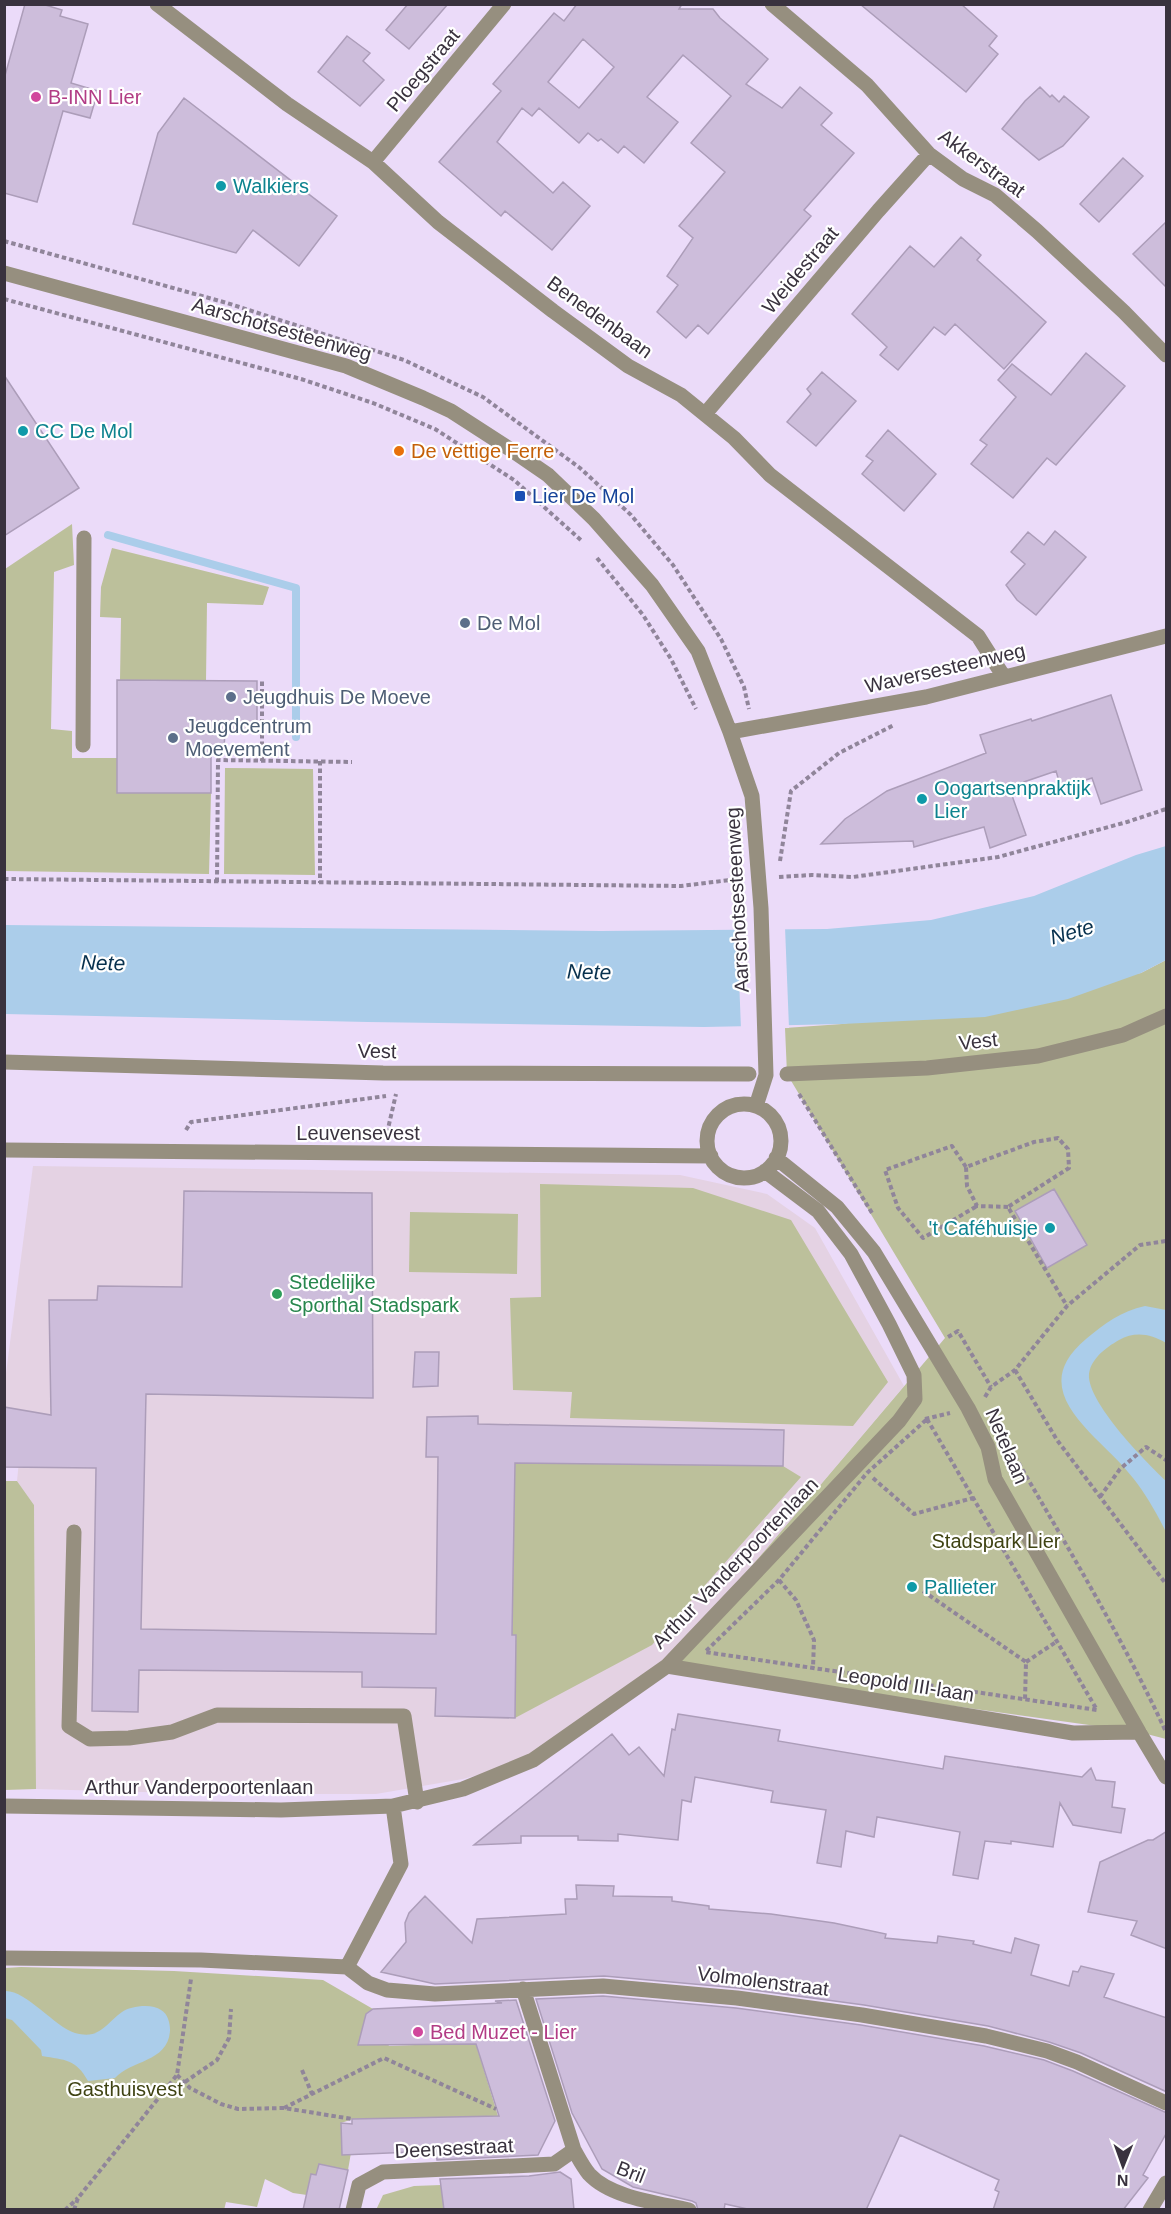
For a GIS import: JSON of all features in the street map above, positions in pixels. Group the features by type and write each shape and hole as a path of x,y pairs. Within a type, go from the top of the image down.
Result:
{"street":[{"name":"Benedenbaan","path":"157,4 287,104 374,162 438,222 554,311 628,366 681,395 705,414 734,438 770,475 978,636 1004,677"},
{"name":"Ploegstraat","path":"374,162 504,4"},
{"name":"Akkerstraat","path":"772,4 867,85 929,154 963,179 995,195 1124,312 1167,356"},
{"name":"Weidestraat","path":"705,414 929,154"},
{"name":"Aarschotsesteenweg","path":"4,273 346,366 450,411 486,433 548,475 594,519 652,585 698,651 752,796 761,908 766,1075 756,1106"},
{"path":"83,745 84,538"},
{"name":"Waversesteenweg","path":"730,732 926,696 1167,636"},
{"name":"Vest","path":"787,1074 927,1068 1038,1056 1123,1035 1167,1016"},
{"name":"Vest","path":"4,1062 383,1073 748,1074"},
{"path":"746,1104 756,1106 767,1112 780,1131 781,1143 777,1158 765,1171 751,1177 732,1176 716,1164 711,1156 707,1140 710,1128 718,1115 728,1108 746,1104"},
{"name":"Leuvensevest","path":"4,1150 711,1156"},
{"name":"Netelaan","path":"777,1158 837,1207 874,1252 968,1408 988,1447 995,1479 1167,1777"},
{"name":"Arthur Vanderpoortenlaan","path":"4,1806 281,1810 393,1806 417,1802 463,1789 533,1760 667,1666 899,1420 915,1398 914,1375 851,1254 818,1211 765,1171"},
{"path":"74,1532 69,1726 90,1739 129,1738 172,1732 217,1715 404,1716 417,1802"},
{"name":"Leopold III-laan","path":"667,1666 1073,1733 1139,1732"},
{"path":"4,1958 194,1960 347,1967 401,1864 393,1806"},
{"name":"Volmolenstraat","path":"347,1967 368,1983 387,1990 435,1994 603,1986 737,1998 862,2014 952,2030 1047,2051 1077,2062 1167,2103"},
{"name":"Bril","path":"523,1989 574,2150 588,2174 605,2186 636,2198 689,2210"},
{"name":"Deensestraat","path":"354,2210 359,2185 383,2172 554,2164 574,2150"},
{"path":"1150,2210 1167,2183"}],"path":[{"path":"4,241 227,303 393,356 483,397 580,468 631,515 673,565 721,639 744,687 754,728"},
{"path":"4,299 301,379 435,429 514,480 584,542"},
{"path":"596,556 649,624 671,659 700,717"},
{"path":"262,681 262,761"},
{"path":"898,724 839,753 791,791 777,877 812,875 853,878 998,857 1167,810"},
{"path":"217,882 218,760 352,762"},
{"path":"320,761 320,883"},
{"path":"775,853 776,865"},
{"path":"4,879 681,886 744,879"},
{"path":"787,1074 877,1222"},
{"path":"170,1153 191,1122 405,1093"},
{"path":"382,1154 396,1094"},
{"path":"966,1167 1034,1142 1058,1138 1068,1149 1069,1168 1008,1207 978,1206 923,1238 898,1208 885,1170 952,1146 966,1167 967,1186 978,1206"},
{"path":"1008,1207 1067,1306"},
{"path":"978,1392 983,1401 991,1387 1015,1370 1067,1306 1140,1245 1167,1241"},
{"path":"950,1347 945,1338 958,1331 991,1387"},
{"path":"1015,1370 1057,1440 1167,1584"},
{"path":"927,1419 974,1498 1097,1710 705,1652 779,1580 867,1473 927,1419"},
{"path":"1007,1442 1119,1638 1167,1734"},
{"path":"1100,1497 1120,1469 1146,1447 1167,1460"},
{"path":"867,1473 914,1514 974,1498"},
{"path":"779,1580 796,1600 814,1640 813,1668"},
{"path":"923,1591 1026,1662"},
{"path":"1026,1662 1056,1642"},
{"path":"1026,1662 1026,1700"},
{"path":"65,2210 78,2198 177,2075 194,1960"},
{"path":"185,2082 217,2060 229,2038 231,2009"},
{"path":"284,2108 384,2058 496,2109"},
{"path":"302,2070 312,2094"},
{"path":"177,2075 190,2088 221,2104 238,2109 284,2108 352,2119"},
{"path":"74,2210 78,2198"}],"shaded area":[{"path":"33,1166 680,1175 767,1194 815,1228 904,1386 667,1666 533,1760 463,1779 376,1794 214,1794 36,1789 34,1505 17,1481 24,1411 5,1407 5,1381"}],"green space":[{"path":"72,524 74,565 54,572 51,729 72,731 72,758 117,758 117,792 211,793 209,874 5,871 5,569"},
{"path":"112,548 269,587 263,605 207,603 206,681 120,680 121,618 100,617 101,587"},
{"path":"225,768 313,769 315,875 224,874"},
{"name":"Stadspark Lier","path":"1166,960 1166,1739 1139,1732 667,1666 945,1338 787,1074 785,1028 842,1024 1141,973"},
{"path":"540,1184 693,1188 791,1220 888,1382 853,1426 570,1418 572,1392 513,1390 510,1298 541,1297"},
{"path":"410,1212 518,1214 517,1274 409,1272"},
{"path":"515,1463 783,1466 801,1477 652,1645 515,1718 516,1636 512,1635"},
{"path":"4,1481 17,1481 34,1505 36,1789 5,1790"},
{"name":"Gasthuisvest","path":"5,1968 174,1971 323,1980 373,2009 366,2014 359,2044 388,2044 389,2046 476,2044 498,2116 353,2119 341,2123 342,2147 352,2147 348,2170 319,2164 316,2175 312,2174 307,2195 293,2193 265,2179 257,2207 226,2202 224,2210 5,2210"},
{"path":"441,2185 444,2209 376,2210 383,2195 414,2186"}],"water":[{"name":"Nete","path":"1166,846 1166,960 1141,973 1068,999 985,1017 842,1024 704,1027 5,1014 5,925 601,931 827,929 931,920 1034,896 1136,855"},
{"path":"1145,1306 1166,1310 1166,1343 1155,1337 1143,1335 1125,1337 1098,1356 1091,1366 1089,1378 1099,1404 1109,1418 1166,1481 1166,1532 1151,1504 1133,1478 1074,1413 1064,1396 1062,1378 1068,1359 1086,1339 1113,1319"},
{"path":"5,1991 22,1996 59,2024 84,2035 102,2030 130,2008 147,2006 157,2008 165,2014 170,2024 168,2041 156,2055 130,2067 115,2078 88,2081 74,2064 42,2056 41,2050 12,2020 5,2018"}],"pier":[{"path":"737,927 785,927 789,1028 741,1029"}],"building":[{"name":"B-INN Lier","path":"25,4 42,4 62,10 60,16 88,24 71,83 98,91 90,118 63,111 37,202 4,193 4,79"},
{"path":"408,4 448,4 409,49 386,30"},
{"path":"577,4 682,4 679,9 713,9 720,18 768,59 746,84 782,108 800,87 832,113 821,125 854,153 804,210 811,216 708,334 698,325 686,338 657,312 678,285 667,276 693,238 679,226 725,172 691,143 731,96 683,55 647,97 678,122 644,163 624,146 618,153 601,139 598,141 588,133 579,143 539,108 532,116 522,108 497,142 553,193 563,182 590,206 552,250 505,211 501,216 439,162 501,91 493,84 554,13 564,21","holes":["583,39 614,67 579,108 548,82"]},
{"path":"860,4 961,4 997,36 989,46 998,54 966,92"},
{"path":"347,36 370,53 363,61 384,80 360,106 318,72"},
{"path":"1040,87 1059,102 1064,96 1089,117 1063,146 1039,160 1002,129"},
{"name":"Walkiers","path":"184,98 337,216 299,266 253,230 236,253 133,224 158,133"},
{"path":"1123,158 1143,176 1099,222 1080,204"},
{"path":"1167,221 1167,288 1133,254"},
{"path":"961,237 981,255 977,260 1046,322 1004,369 955,324 945,335 934,327 898,370 880,355 887,347 852,314 910,246 934,267"},
{"path":"1086,353 1125,386 1056,465 1047,458 1013,498 971,464 987,445 980,440 1016,397 998,380 1012,364 1051,395"},
{"path":"822,372 856,401 816,446 787,422 811,394 807,389"},
{"name":"CC De Mol","path":"4,375 79,488 4,536"},
{"path":"888,430 936,474 904,511 862,474 873,461 866,456"},
{"path":"1055,531 1086,557 1036,615 1017,600 1006,585 1025,564 1011,552 1028,532 1044,545"},
{"name":"Jeugdcentrum Moevement","path":"117,680 257,681 257,731 225,731 224,749 211,749 211,793 117,793"},
{"path":"1111,695 1142,790 1101,804 1092,778 1061,788 1056,771 1009,787 1026,835 990,848 984,827 914,847 913,841 821,844 845,819 887,791 986,753 980,735"},
{"name":"'t Caféhuisje","path":"1054,1189 1087,1245 1047,1268 1015,1211"},
{"path":"184,1191 372,1193 373,1398 146,1394 141,1629 436,1634 438,1457 426,1457 427,1417 478,1416 478,1424 784,1430 783,1466 515,1463 512,1635 516,1635 515,1718 435,1716 436,1688 362,1687 362,1672 139,1670 138,1712 92,1711 96,1468 4,1467 4,1407 51,1415 49,1300 97,1300 98,1286 182,1287"},
{"path":"415,1352 439,1352 438,1386 413,1387"},
{"path":"678,1714 780,1730 778,1741 943,1769 945,1756 1082,1777 1091,1768 1096,1780 1115,1782 1112,1807 1125,1809 1121,1833 1073,1825 1060,1803 1053,1847 1011,1841 1011,1844 985,1841 978,1879 953,1875 960,1832 877,1817 874,1837 846,1831 841,1867 817,1863 826,1810 771,1802 773,1791 695,1777 691,1802 682,1800 678,1840 618,1834 618,1841 578,1840 578,1836 521,1836 521,1843 474,1845 612,1734 629,1755 639,1747 664,1776 672,1729 675,1730"},
{"path":"1167,1831 1167,1949 1131,1935 1137,1921 1088,1912 1100,1862 1148,1840 1153,1840"},
{"path":"576,1885 614,1886 613,1896 672,1897 672,1901 709,1906 709,1909 771,1914 834,1923 886,1934 885,1938 937,1943 938,1936 974,1941 973,1944 1011,1953 1015,1938 1039,1945 1031,1975 1069,1986 1073,1971 1078,1972 1081,1966 1114,1974 1104,1997 1167,2018 1167,2092 1081,2053 1049,2042 988,2026 864,2005 738,1988 604,1976 435,1984 381,1972 406,1942 405,1923 409,1913 425,1896 472,1943 477,1919 566,1914 565,1899 577,1899"},
{"path":"603,1996 736,2008 861,2025 984,2046 1044,2060 1167,2113 1167,2132 1143,2175 1148,2178 1123,2210 993,2210 999,2192 995,2190 999,2180 900,2135 866,2210 752,2210 725,2204 724,2210 698,2210 696,2203 692,2201 633,2187 602,2169 572,2113 536,1999"},
{"path":"516,2000 555,2121 538,2155 437,2160 436,2151 342,2155 341,2123 352,2124 352,2119 499,2116 476,2044 358,2045 366,2014 373,2009 502,2003 495,2001"},
{"path":"319,2164 348,2170 339,2210 303,2210 311,2174 316,2175"},
{"path":"560,2172 571,2179 574,2210 444,2210 440,2179 529,2176"}],"waterway":[{"path":"108,535 296,588 296,737"}],"place":[{"name":"B-INN Lier","path":"36,97"},
{"name":"Walkiers","path":"221,186"},
{"name":"CC De Mol","path":"23,431"},
{"name":"De vettige Ferre","path":"399,451"},
{"name":"Lier De Mol","path":"520,496"},
{"name":"De Mol","path":"465,623"},
{"name":"Jeugdhuis De Moeve","path":"231,697"},
{"name":"Jeugdcentrum Moevement","path":"173,738"},
{"name":"Oogartsenpraktijk Lier","path":"922,799"},
{"name":"'t Caféhuisje","path":"1050,1228"},
{"name":"Stedelijke Sporthal Stadspark","path":"277,1294"},
{"name":"Pallieter","path":"912,1587"},
{"name":"Bed Muzet - Lier","path":"418,2032"}]}
